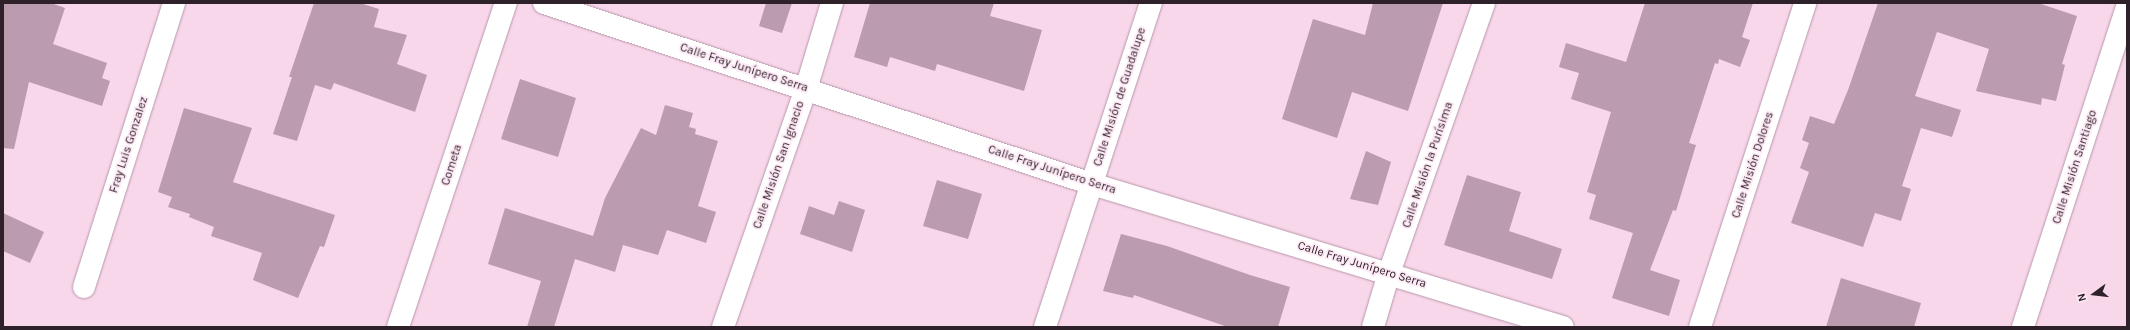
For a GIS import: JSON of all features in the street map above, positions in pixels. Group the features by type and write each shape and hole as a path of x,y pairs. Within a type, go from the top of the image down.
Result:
{"street":[{"name":"Fray Luis Gonzalez","path":"84,287 174,3"},
{"name":"Cometa","path":"398,327 506,3"},
{"name":"Calle Fray Junípero Serra","path":"544,3 806,88 1092,184 1563,327"},
{"name":"Calle Misión San Ignacio","path":"723,327 806,88 832,3"},
{"name":"Calle Misión de Guadalupe","path":"1045,327 1151,3"},
{"name":"Calle Misión la Purísima","path":"1373,327 1389,273 1484,3"},
{"name":"Calle Misión Dolores","path":"1700,327 1805,3"},
{"name":"Calle Misión Santiago","path":"2023,327 2127,7"}],"building":[{"path":"3,3 51,3 65,8 53,44 107,63 102,78 110,81 102,106 29,82 14,149 3,148"},
{"path":"314,3 360,3 379,9 374,27 407,35 397,64 427,75 415,112 334,83 331,90 315,85 297,141 273,134 292,77 289,77"},
{"path":"766,3 792,3 782,33 759,26"},
{"path":"870,3 994,3 990,16 1042,30 1024,91 937,64 935,71 890,57 887,67 854,57"},
{"path":"1373,3 1443,3 1408,111 1352,92 1337,138 1282,119 1313,19 1365,35"},
{"path":"1645,3 1753,3 1742,37 1750,40 1740,67 1719,59 1718,64 1715,63 1689,143 1696,145 1676,211 1673,210 1650,270 1680,280 1669,316 1612,298 1633,233 1589,219 1596,195 1587,192 1611,112 1571,99 1579,73 1559,67 1566,43 1626,62"},
{"path":"1878,3 2038,3 2077,16 2062,64 2065,65 2056,101 2042,98 2041,105 1976,91 1989,49 1937,32 1915,96 1961,110 1952,137 1921,128 1902,186 1911,189 1901,221 1875,213 1863,247 1791,223 1809,172 1800,168 1809,143 1802,140 1810,116 1834,124 1848,90"},
{"path":"520,79 576,98 558,157 501,139"},
{"path":"665,105 693,113 689,127 696,129 695,134 718,141 698,206 716,212 706,243 667,230 658,255 623,245 615,272 575,259 554,327 527,327 541,281 488,264 505,208 593,236 605,198 641,128 656,135"},
{"path":"184,108 252,128 233,182 335,215 324,247 320,246 298,298 253,280 262,253 211,236 214,227 189,217 190,214 168,207 172,197 158,192"},
{"path":"1366,151 1391,162 1378,205 1350,199"},
{"path":"1467,175 1521,192 1509,231 1562,249 1552,279 1444,245"},
{"path":"937,180 982,194 968,239 923,226"},
{"path":"839,201 865,210 852,252 800,234 809,206 834,215"},
{"path":"3,213 44,232 30,263 3,251"},
{"path":"1121,234 1167,246 1250,275 1290,287 1278,327 1228,327 1134,295 1133,298 1103,291"},
{"path":"1841,278 1921,303 1914,327 1826,327"}]}
